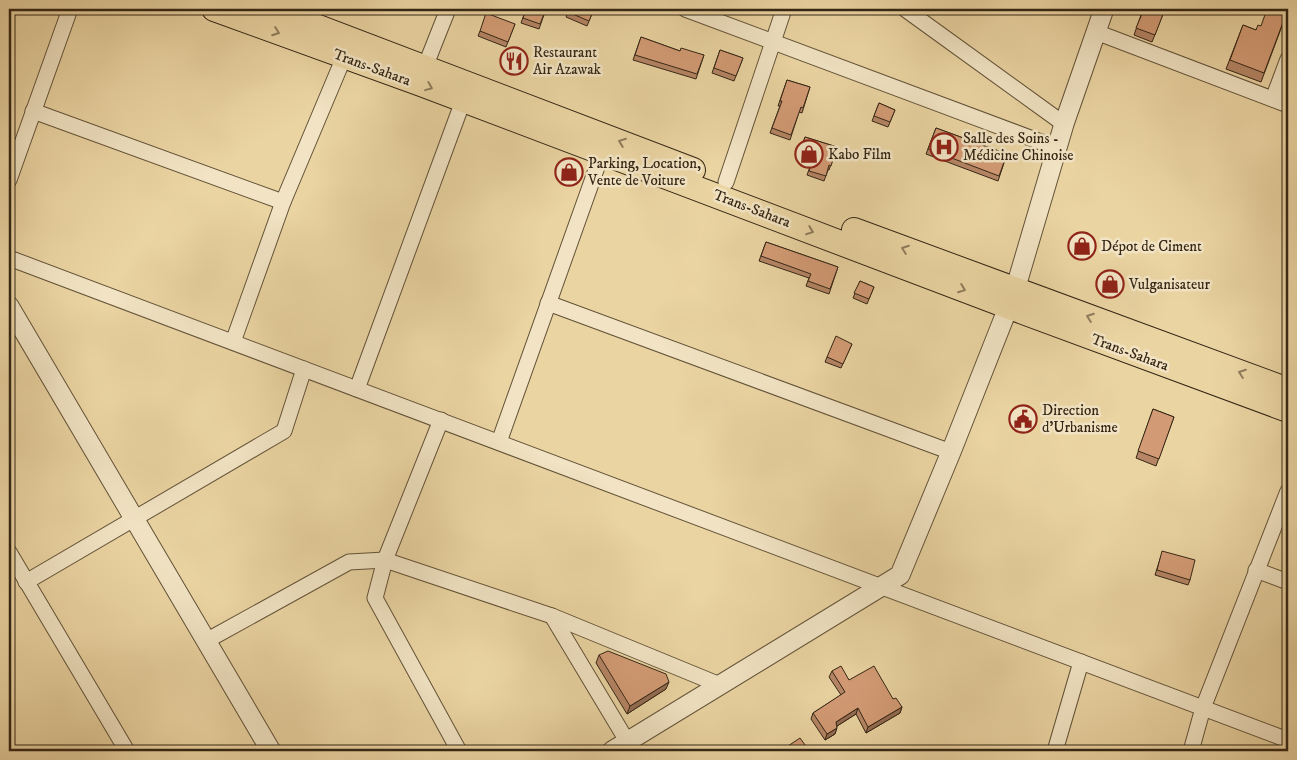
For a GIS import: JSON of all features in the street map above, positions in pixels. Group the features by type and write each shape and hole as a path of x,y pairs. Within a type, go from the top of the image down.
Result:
{"main road":[{"name":"Trans-Sahara","path":"214,9 348,48 425,67 726,182 1288,410"},
{"name":"Trans-Sahara","path":"271,9 348,48 463,101 726,198 1011,298 1288,390"}],"street":[{"path":"9,180 70,9"},
{"path":"425,67 448,9"},
{"path":"685,9 1057,148"},
{"path":"726,182 784,9"},
{"path":"905,9 1064,124"},
{"path":"612,751 630,746 720,685 900,575 951,452 1011,298 1064,124 1104,9"},
{"path":"1096,32 1288,105"},
{"path":"233,342 283,202 348,48"},
{"path":"1273,99 1288,59"},
{"path":"357,389 463,101"},
{"path":"33,111 283,202"},
{"path":"500,442 602,153"},
{"path":"9,258 1288,740"},
{"path":"548,303 951,452"},
{"path":"9,306 271,751"},
{"path":"26,582 284,431 304,369"},
{"path":"441,420 385,560 375,598 460,751"},
{"path":"1191,751 1203,708 1288,491"},
{"path":"9,552 127,751"},
{"path":"206,641 349,562 385,560 552,616 720,685"},
{"path":"1256,570 1288,582"},
{"path":"552,616 630,746"},
{"path":"1055,751 1081,662"}],"building":[{"path":"526,9 546,9 540,24 523,18"},
{"path":"569,9 594,9 589,21 568,12"},
{"path":"1144,9 1165,9 1155,35 1136,28"},
{"path":"1267,9 1288,9 1288,18 1285,17 1264,73 1230,60 1243,25 1256,30 1258,25 1261,26"},
{"path":"486,13 515,24 508,42 480,31"},
{"path":"641,37 680,51 681,48 704,55 697,74 635,55"},
{"path":"720,50 743,58 736,76 714,68"},
{"path":"787,80 810,87 791,135 772,128"},
{"path":"879,103 895,110 890,122 874,116"},
{"path":"936,128 1007,154 999,176 928,149"},
{"path":"805,137 837,147 826,176 809,171 813,159 799,155"},
{"path":"766,242 838,267 830,289 808,281 811,274 761,256"},
{"path":"860,281 874,287 869,299 854,293"},
{"path":"836,336 852,344 843,364 827,357"},
{"path":"1153,409 1174,417 1159,459 1138,451"},
{"path":"1162,551 1195,560 1190,580 1157,570"},
{"path":"608,651 666,674 669,682 630,706 599,655"},
{"path":"841,666 849,680 874,666 893,699 896,698 902,707 868,727 858,708 836,722 837,728 827,734 813,713 845,692 832,671"},
{"path":"800,738 808,749 805,751 787,751 785,748"}],"place":[{"name":"Restaurant Air Azawak","path":"514,61"},
{"name":"Salle des Soins - Médicine Chinoise","path":"944,147"},
{"name":"Kabo Film","path":"809,154"},
{"name":"Parking, Location, Vente de Voiture","path":"569,172"},
{"name":"Dépot de Ciment","path":"1082,246"},
{"name":"Vulganisateur","path":"1110,284"},
{"name":"Direction d'Urbanisme","path":"1023,419"}]}
